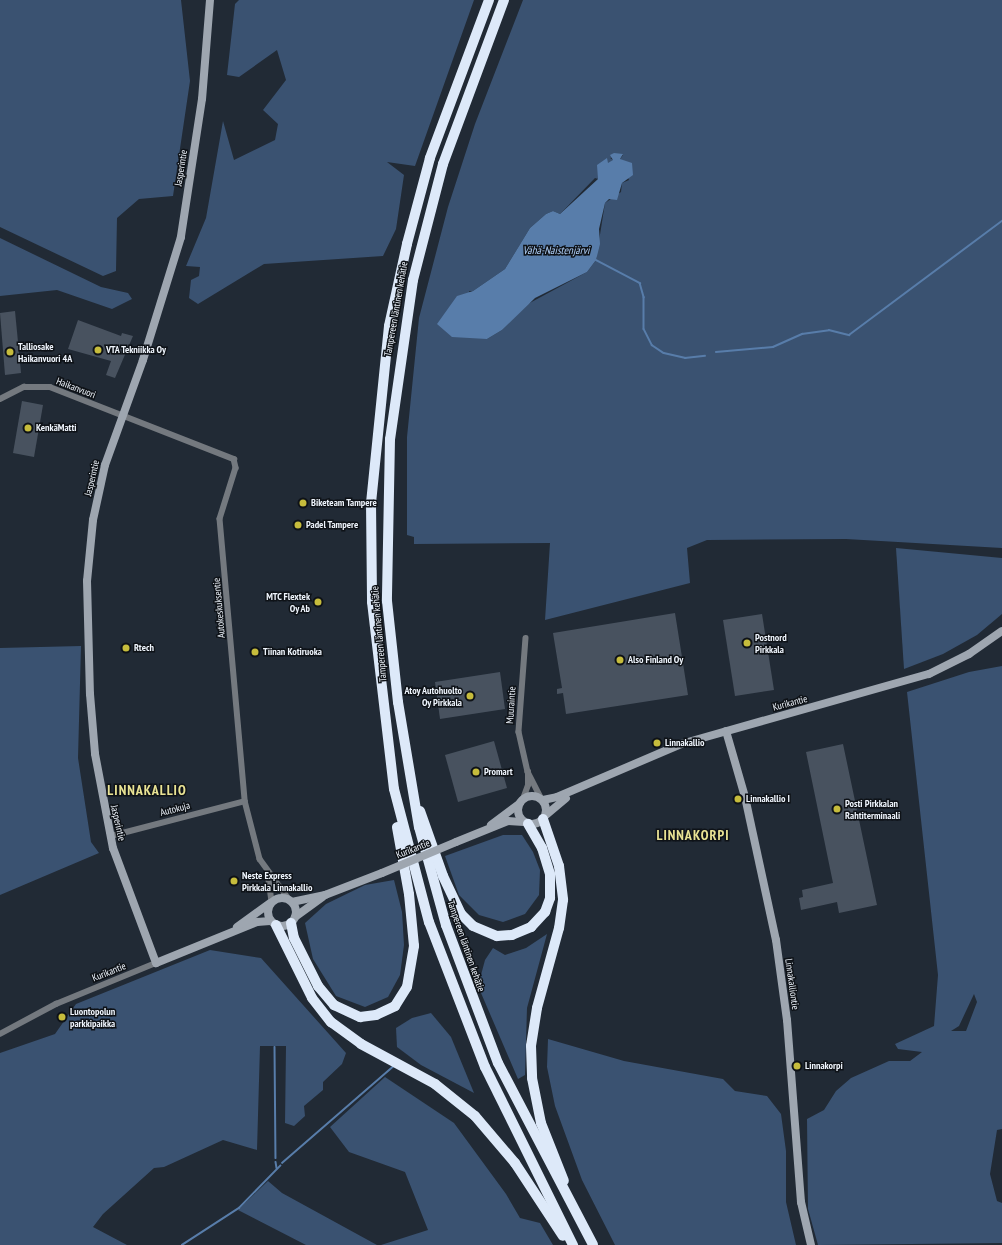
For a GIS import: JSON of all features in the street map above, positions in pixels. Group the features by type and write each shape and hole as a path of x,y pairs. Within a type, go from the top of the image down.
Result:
{"highway":[{"name":"Tampereen läntinen kehätie","path":"489,0 455,88 417,204 400,276 382,372 371,503 371,570 376,642 394,789 429,922 468,1028 504,1108 573,1245"},
{"name":"Tampereen läntinen kehätie","path":"504,0 441,171 413,280 396,378 387,492 387,594 398,702 413,793 433,884 473,1003 539,1146 593,1245"},
{"path":"293,920 294,938 318,986 334,1005 353,1015 369,1016 388,1010 399,1001 411,976 414,946 394,789"},
{"path":"413,793 456,905 473,926 490,934 504,936 525,931 540,918 550,898 549,868 542,848 526,823"},
{"path":"545,817 560,866 564,900 560,928 535,1014 531,1046 532,1078 541,1122 574,1209"},
{"path":"273,923 312,998 331,1022 361,1044 435,1084 475,1116 515,1163 569,1245"}],"main road":[{"name":"Jasperintie","path":"156,963 110,836 95,754 87,581 88,550 104,465 122,416 181,237 202,99 210,0"},
{"name":"Kurikantie","path":"542,799 551,800 659,752 726,731 929,674 969,654 1002,631"},
{"name":"Linnakalliontie","path":"726,731 745,797 776,940 787,1020 801,1202 811,1245"},
{"name":"Kurikantie","path":"545,817 579,788"},
{"path":"532,796 542,799 545,817 538,824 526,823 518,810 522,800 532,796"},
{"name":"Kurikantie","path":"485,830 522,800"},
{"name":"Kurikantie","path":"291,900 325,895 485,830 514,820 526,823"},
{"name":"Kurikantie","path":"293,920 325,895"},
{"path":"280,897 291,900 293,920 273,923 267,912 271,902 280,897"},
{"name":"Kurikantie","path":"228,935 271,902"},
{"name":"Kurikantie","path":"156,963 257,922 273,923"}],"street":[{"name":"Haikanvuori","path":"0,399 8,392 39,385 122,416"},
{"name":"Autokeskuksentie","path":"122,416 234,459 236,468 220,519 245,801 253,840 268,873 291,900"},
{"name":"Muuraintie","path":"522,800 528,785 528,772 518,722 526,638"},
{"name":"Muuraintie","path":"528,772 542,799"},
{"name":"Autokuja","path":"110,836 245,801"},
{"name":"Autokeskuksentie","path":"268,873 271,902"},
{"name":"Kurikantie","path":"0,1034 56,1004 156,963"}],"shaded area":[{"path":"0,0 181,0 190,81 173,196 139,199 117,218 116,271 103,276 0,227"},
{"path":"239,0 474,0 415,166 387,162 404,175 396,229 383,256 264,264 198,304 189,298 191,280 199,276 200,267 186,266 206,218 223,121 234,160 275,140 278,124 263,110 286,80 277,50 239,77 227,75 235,4"},
{"path":"523,0 1002,0 1002,548 846,539 707,540 687,548 690,583 545,620 550,543 414,544 414,537 407,535 407,437 419,318 448,207 475,124","holes":["623,155 620,159 629,180 622,183 621,192 605,203 596,260 587,272 526,305 502,330 487,339 469,291 473,291 505,269 530,228 546,214 553,211 560,214 595,178 598,179 599,172 614,160 610,158"]},
{"path":"0,238 101,287 128,293 132,299 112,309 57,290 0,296"},
{"path":"896,548 1002,558 1002,614 977,635 943,654 904,669"},
{"path":"81,646 78,758 91,842 99,853 0,895 0,648"},
{"path":"1002,666 1002,1129 997,1130 990,1174 997,1201 1002,1203 1002,1243 818,1245 808,1209 807,1119 824,1110 836,1091 851,1078 889,1061 910,1061 922,1052 898,1049 895,1044 934,1026 938,975 907,692 969,672","holes":["974,994 977,1002 966,1031 951,1031 959,1026"]},
{"path":"503,835 522,835 533,852 540,870 539,895 525,914 503,922 479,915 459,895 445,856"},
{"path":"394,880 402,912 404,945 400,975 388,997 365,1007 336,996 313,959 305,923 326,904 365,885"},
{"path":"547,934 527,1008 525,1075 518,1079 478,986 485,960 493,948 505,955 526,948"},
{"path":"210,950 261,958 346,1053 342,1064 323,1082 323,1090 304,1106 305,1116 294,1126 285,1123 286,1046 260,1046 257,1150 223,1140 164,1167 154,1168 103,1214 93,1227 127,1245 0,1245 0,1053 55,1034 76,1004"},
{"path":"431,1013 451,1037 474,1093 421,1065 397,1047 396,1028 412,1018"},
{"path":"548,1039 624,1061 723,1079 735,1091 767,1096 781,1114 786,1151 786,1202 796,1245 615,1245 582,1180 555,1106 547,1067"},
{"path":"385,1077 454,1123 506,1194 520,1218 540,1223 553,1245 381,1245 428,1230 405,1172 349,1152 330,1127"},
{"path":"268,1181 282,1193 377,1245 306,1245 238,1210"}],"water":[{"name":"Vähä-Naistenjärvi","path":"614,153 623,154 620,159 632,163 633,175 622,183 617,200 609,199 605,203 599,229 600,244 596,260 587,272 535,298 502,330 487,339 452,337 437,324 457,296 473,291 505,269 530,228 546,214 553,211 560,214 598,179 597,165 607,158 608,163 613,160 610,155"}],"building":[{"name":"Talliosake Haikanvuori 4A","path":"15,311 21,373 5,375 0,313"},
{"name":"VTA Tekniikka Oy","path":"78,320 121,336 122,333 133,336 115,378 106,375 111,361 68,349"},
{"path":"22,401 43,405 34,457 13,453"},
{"name":"Also Finland Oy","path":"675,613 688,695 566,714 563,693 557,694 557,689 562,688 553,633"},
{"name":"Postnord Pirkkala","path":"762,614 774,690 735,696 723,620"},
{"name":"Atoy Autohuolto Oy Pirkkala","path":"500,672 505,709 440,719 435,682"},
{"name":"Promart","path":"494,741 507,788 458,802 445,755"},
{"name":"Posti Pirkkalan Rahtiterminaali","path":"843,744 877,905 839,913 837,902 801,910 799,898 803,897 802,890 833,883 806,752"}],"waterway":[{"path":"716,352 773,347 802,334 829,330 849,335 1002,221"},
{"path":"596,260 640,283 644,297 644,329 652,345 664,353 685,358 705,356"},
{"path":"275,1047 276,1158"},
{"path":"282,1163 393,1067"},
{"path":"276,1162 277,1168"},
{"path":"182,1245 239,1208 280,1166"}],"place":[{"name":"VTA Tekniikka Oy","path":"98,350"},
{"name":"Talliosake Haikanvuori 4A","path":"10,352"},
{"name":"KenkäMatti","path":"28,428"},
{"name":"Biketeam Tampere","path":"303,503"},
{"name":"Padel Tampere","path":"298,525"},
{"name":"MTC Flextek Oy Ab","path":"318,602"},
{"name":"Postnord Pirkkala","path":"747,643"},
{"name":"Rtech","path":"126,648"},
{"name":"Tiinan Kotiruoka","path":"255,652"},
{"name":"Also Finland Oy","path":"620,660"},
{"name":"Atoy Autohuolto Oy Pirkkala","path":"470,696"},
{"name":"Linnakallio","path":"657,743"},
{"name":"Promart","path":"476,772"},
{"name":"Linnakallio I","path":"738,799"},
{"name":"Posti Pirkkalan Rahtiterminaali","path":"837,809"},
{"name":"Neste Express Pirkkala Linnakallio","path":"234,881"},
{"name":"Luontopolun parkkipaikka","path":"62,1017"},
{"name":"Linnakorpi","path":"797,1066"}],"district":[{"name":"LINNAKALLIO","path":"147,790"},
{"name":"LINNAKORPI","path":"693,835"}]}
